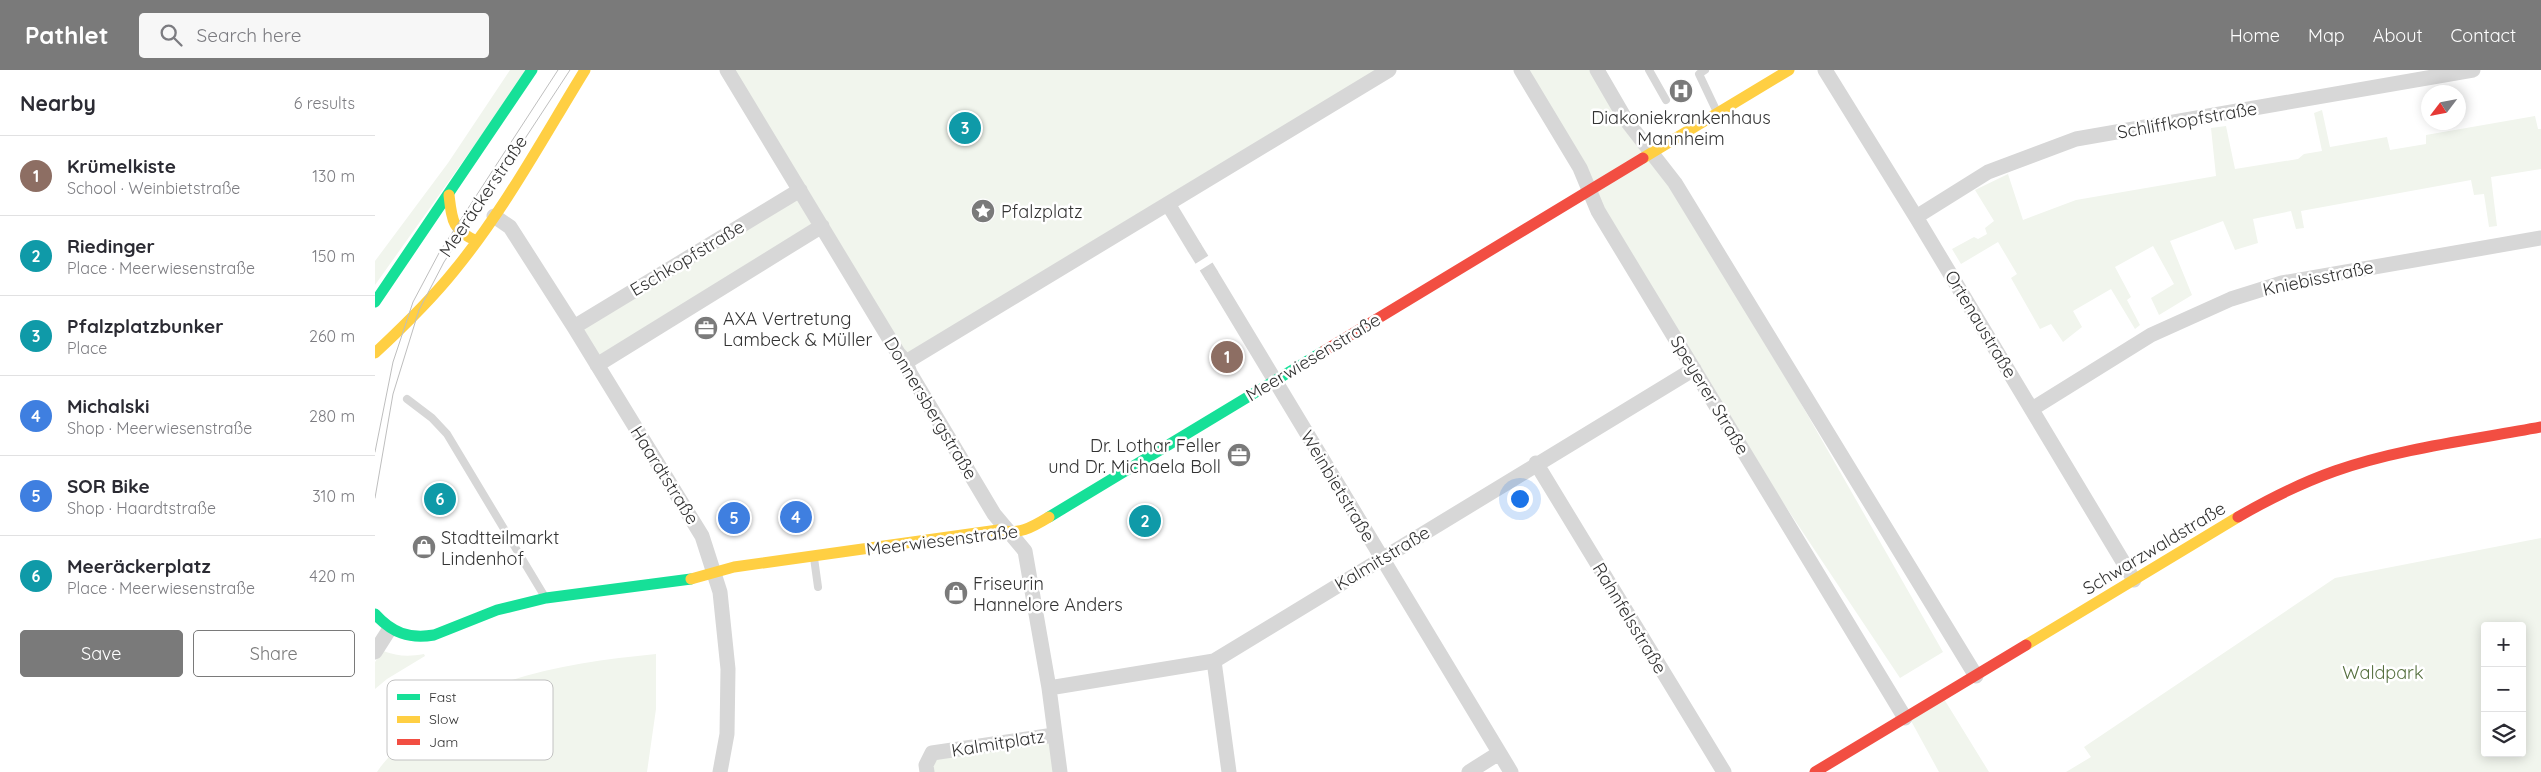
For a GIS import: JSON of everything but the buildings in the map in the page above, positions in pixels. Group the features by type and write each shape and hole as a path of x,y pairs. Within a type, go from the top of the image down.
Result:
{"street":[{"name":"Meeräckerstraße","path":"375,302 532,70"},
{"name":"Meeräckerstraße","path":"375,352 419,310 477,241 495,216 585,70"},
{"name":"Donnersbergstraße","path":"727,70 906,362 910,373 995,514 1025,551 1049,688 1060,772"},
{"path":"906,362 1389,70"},
{"name":"Speyerer Straße","path":"1521,70 1580,168 1588,191 1598,211 1905,718"},
{"path":"1597,70 1626,120 1675,183 1976,676"},
{"name":"Meerwiesenstraße","path":"393,625 414,637 434,636 497,610 547,598 698,578 734,567 998,530 1011,533 1026,531 1789,70"},
{"name":"Ortenaustraße","path":"1825,70 1916,217 2134,580"},
{"name":"Schliffkopfstraße","path":"1916,217 1988,172 2015,160 2076,139 2473,70"},
{"name":"Eschkopfstraße","path":"574,327 800,190"},
{"path":"449,194 451,218 456,229 463,235 477,241"},
{"path":"1169,204 1195,247"},
{"name":"Haardtstraße","path":"495,216 509,227 574,327 702,536 720,592 728,670 727,734 720,772"},
{"path":"597,365 822,226"},
{"name":"Kniebisstraße","path":"2032,409 2151,335 2231,299 2282,283 2541,238"},
{"name":"Weinbietstraße","path":"1212,276 1511,772"},
{"name":"Kalmitstraße","path":"1049,688 1214,661 1694,369"},
{"name":"Schwarzwaldstraße","path":"1815,772 2269,499 2335,470 2416,450 2541,427"},
{"name":"Rahnfelsstraße","path":"1536,464 1724,772"},
{"path":"375,614 393,625 375,652"},
{"path":"1214,661 1229,772"},
{"name":"Kalmitplatz","path":"927,772 926,764 932,753 1054,735"},
{"path":"1469,772 1499,753"}],"lane":[{"path":"1649,70 1666,100"},
{"path":"1701,71 1717,112"},
{"path":"407,399 432,418 447,434 547,598"},
{"path":"813,556 818,587"}],"green space":[{"path":"510,70 528,70 375,285 375,261 448,163"},
{"name":"Pfalzplatz","path":"727,70 1389,70 906,362 822,226 597,365 574,327 800,190"},
{"path":"1521,70 1597,70 1675,183 1943,652 1900,678 1694,369"},
{"path":"2322,110 2330,147 2387,137 2390,150 2426,144 2426,135 2466,130 2466,128 2535,116 2538,129 2541,129 2541,169 2491,177 2497,226 2489,227 2484,194 2474,195 2471,180 2301,211 2304,228 2296,229 2291,211 2253,219 2258,243 2235,250 2223,221 2170,241 2192,295 2159,315 2151,298 2174,284 2153,246 2115,267 2131,297 2127,300 2140,325 2135,329 2111,289 2073,311 2082,327 2063,342 2051,324 2040,329 2011,278 2017,274 1998,242 1961,264 1952,249 1974,237 1978,239 1987,234 1985,228 1994,221 1975,190 2008,174 2023,220 2076,200 2216,176 2211,128 2226,126 2235,169 2298,159 2304,154 2322,151 2314,113"},
{"name":"Waldpark","path":"2541,538 2541,772 2066,772 2091,757 2084,747 2335,578"},
{"path":"383,651 398,655 424,654 425,656 387,679 375,689 375,662"},
{"path":"656,654 656,709 647,772 377,772 387,760 553,760 553,680 512,680 588,662"},
{"path":"1944,699 1989,772 1939,772 1910,719"},
{"path":"1054,735 1060,772 927,772 932,753"}],"tunnel":[{"path":"1194,247 1212,276"}],"tram line":[{"path":"375,452 393,362 413,302 439,253 558,70"},
{"path":"375,498 393,394 419,310 444,262 570,70"}],"traffic: fast":[{"path":"375,302 532,70"},
{"path":"1049,517 1324,351"},
{"path":"375,614 381,621 401,633 425,636 434,635 497,610 546,598 691,579"}],"traffic: slow":[{"path":"375,353 426,303 473,247 523,173 585,70"},
{"path":"1643,158 1789,70"},
{"path":"449,195 451,211 458,229 477,241"},
{"path":"691,579 734,567 998,530 1019,531 1049,517"},
{"path":"2026,645 2238,517"}],"traffic: jam":[{"path":"1324,351 1643,158"},
{"path":"2238,517 2298,486 2360,463 2411,450 2541,427"},
{"path":"1815,772 2026,645"}],"place":[{"name":"Diakoniekrankenhaus Mannheim","path":"1681,91"},
{"name":"Pfalzplatzbunker","path":"965,128"},
{"name":"Pfalzplatz","path":"983,211"},
{"name":"AXA Vertretung Lambeck & Müller","path":"706,328"},
{"name":"Krümelkiste","path":"1227,357"},
{"name":"Dr. Lothar Feller und Dr. Michaela Boll","path":"1239,455"},
{"name":"Meeräckerplatz","path":"440,499"},
{"name":"Michalski","path":"796,517"},
{"name":"SOR Bike","path":"734,518"},
{"name":"Riedinger","path":"1145,521"},
{"name":"Stadtteilmarkt Lindenhof","path":"424,547"},
{"name":"Friseurin Hannelore Anders","path":"956,593"}]}
